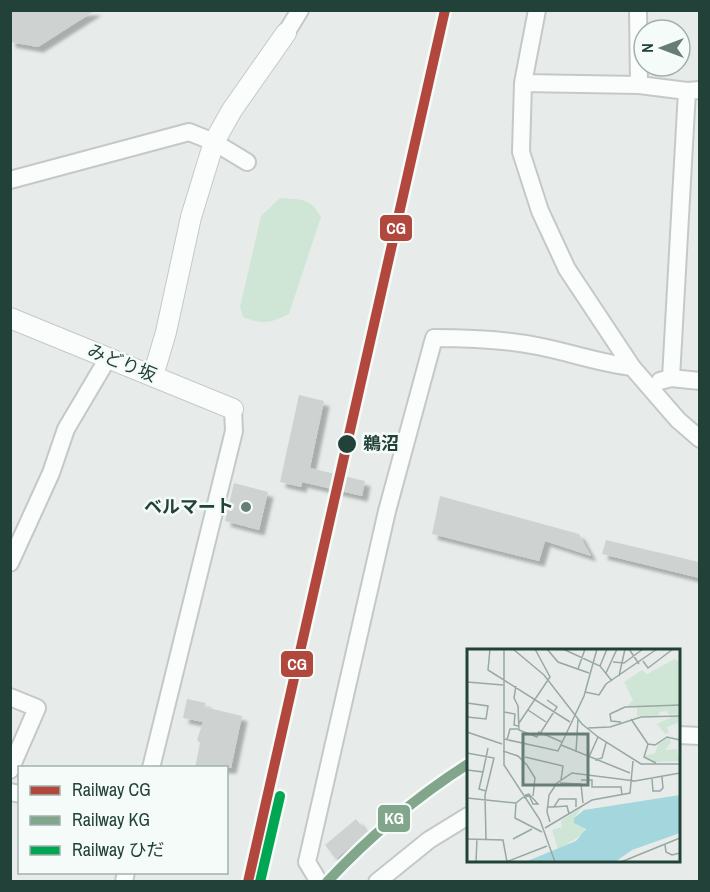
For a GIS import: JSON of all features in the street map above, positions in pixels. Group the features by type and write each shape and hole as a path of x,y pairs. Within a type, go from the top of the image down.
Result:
{"street":[{"path":"153,376 166,332 190,217 214,142 232,110 300,10"},
{"path":"537,10 524,83 522,152 540,211 567,269 632,367 678,420 699,439"},
{"path":"638,10 639,85"},
{"path":"524,83 639,85 693,90 671,378"},
{"path":"10,180 189,132 214,142 247,162"},
{"name":"みどり坂","path":"10,318 233,409"},
{"path":"316,877 307,862 387,511 434,338 489,339 538,346 607,364 632,367"},
{"path":"10,563 51,473 66,429 108,358"},
{"path":"648,385 671,378 699,381"},
{"path":"151,766 234,431 233,409"},
{"path":"10,697 37,708 10,770"},
{"path":"680,735 699,736"},
{"path":"377,882 384,874 429,840 467,817"}],"green space":[{"path":"280,198 309,203 321,217 289,314 272,321 261,322 243,317 240,307 261,216"}],"building":[{"path":"10,10 96,10 38,47 10,42"},
{"name":"鵜沼","path":"299,395 324,401 310,468 365,481 362,496 302,482 301,487 280,482"},
{"name":"ベルマート","path":"234,483 268,492 259,530 225,521"},
{"path":"440,496 579,534 591,556 545,541 539,561 432,534"},
{"path":"606,540 699,562 699,578 602,554"},
{"path":"187,699 206,703 204,707 242,716 231,768 228,766 195,766 200,743 197,740 203,722 183,718"},
{"path":"356,819 367,833 336,859 325,845"}],"rail line":[{"name":"CG","path":"248,882 445,10"},
{"name":"KG","path":"327,882 394,818 467,765"},
{"name":"ひだ","path":"260,882 280,796"}],"place":[{"name":"鵜沼","path":"347,444"},
{"name":"ベルマート","path":"246,507"}]}
